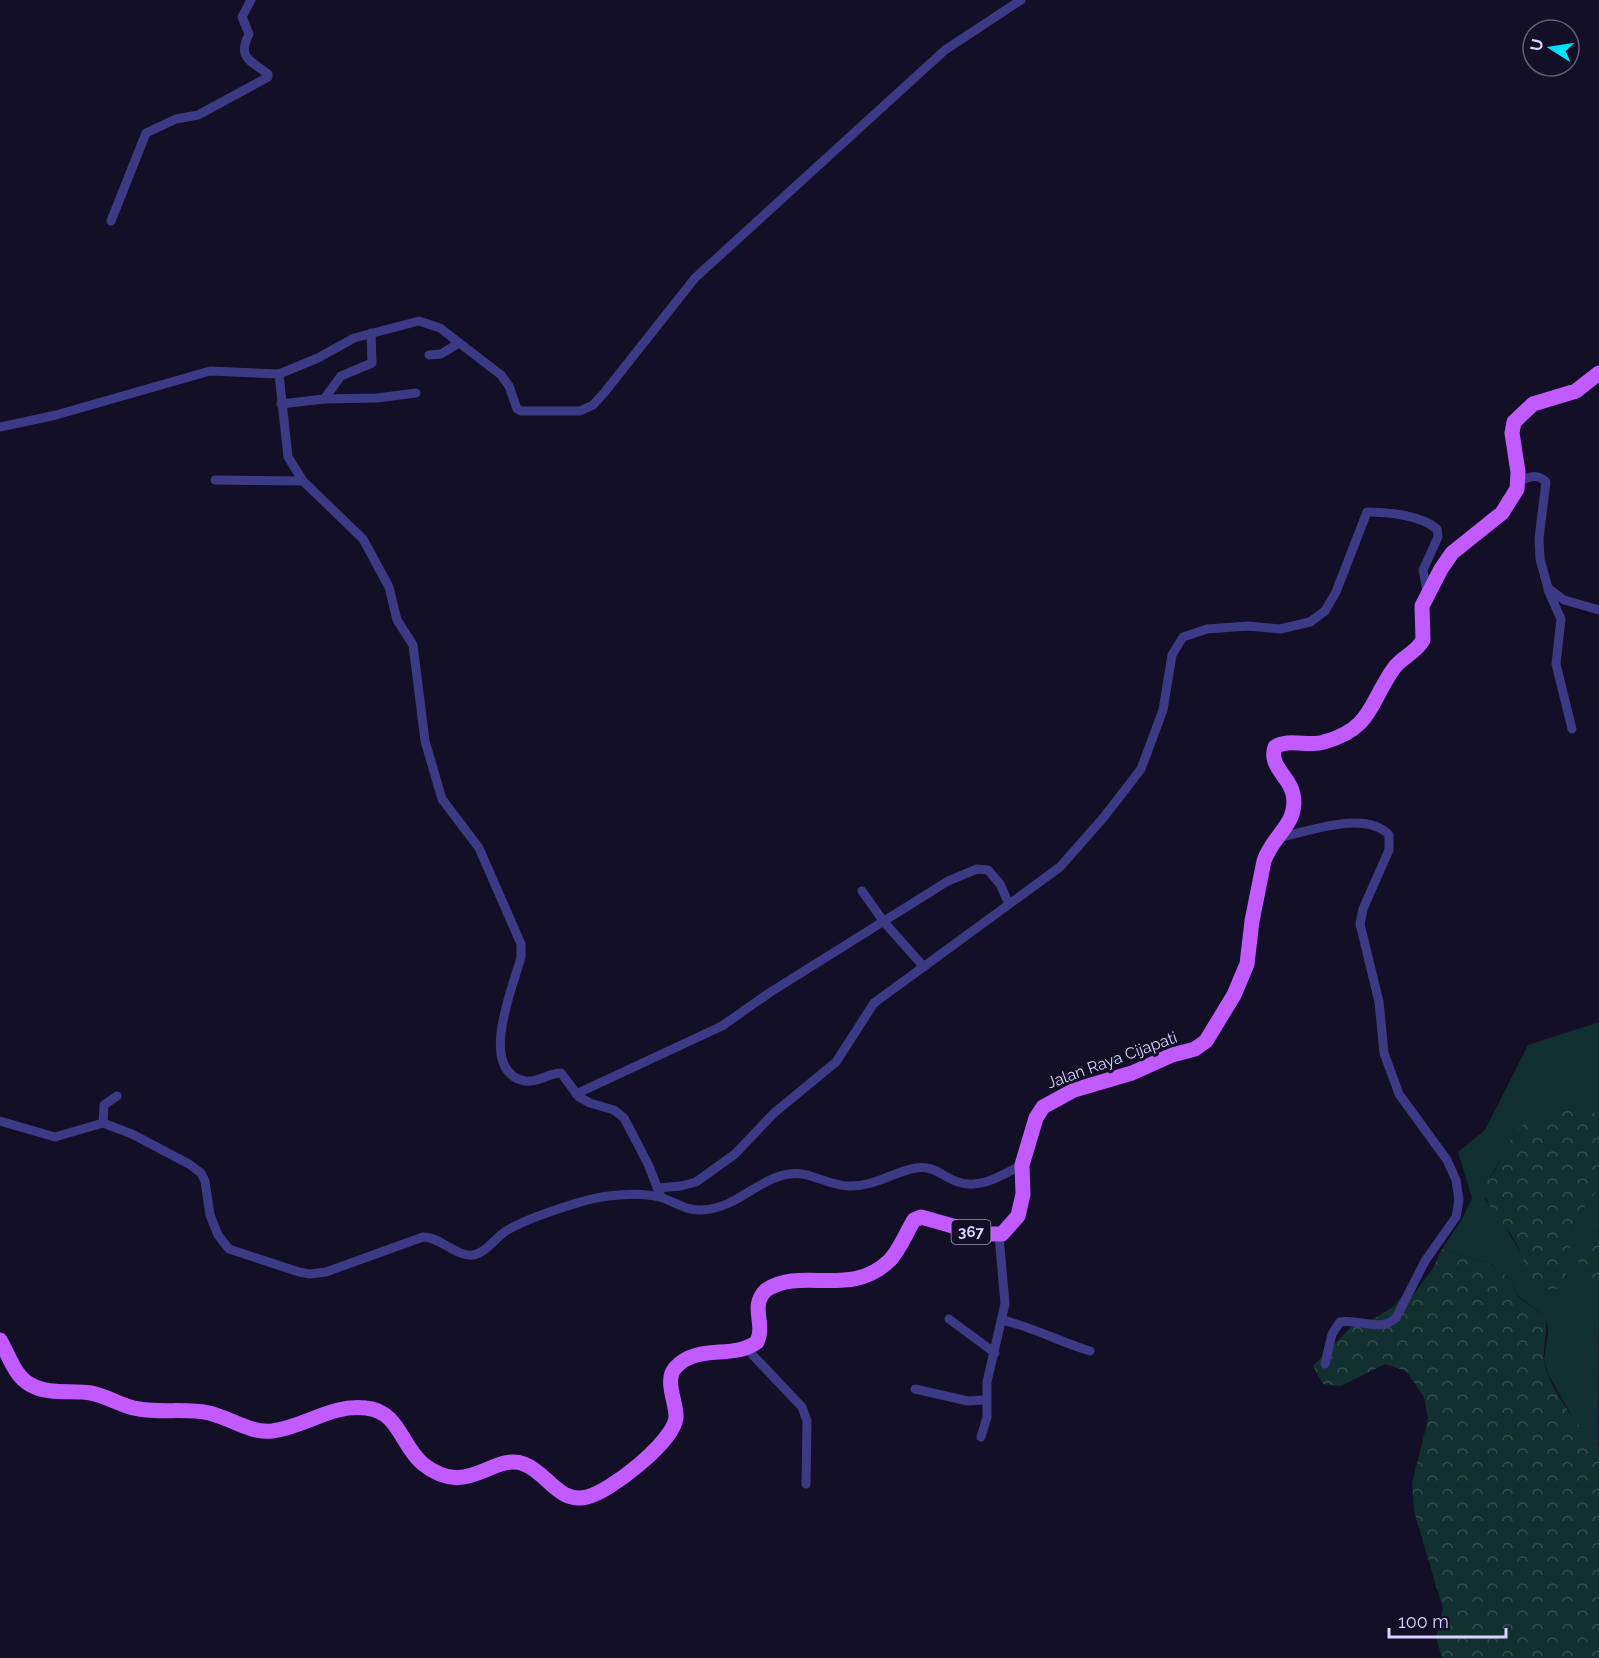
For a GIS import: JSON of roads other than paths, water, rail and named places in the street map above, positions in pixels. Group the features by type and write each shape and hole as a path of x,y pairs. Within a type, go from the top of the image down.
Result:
{"main road":[{"path":"1519,481 1512,433 1517,418 1533,404 1576,392 1599,373"},
{"name":"Jalan Raya Cijapati","path":"999,1236 1011,1228 1018,1216 1023,1194 1022,1165 1036,1118 1052,1100 1074,1090 1132,1073 1172,1055 1195,1049 1206,1041 1234,995 1247,964 1264,861 1274,839 1292,818 1294,804 1290,785 1274,761 1275,747 1284,743 1315,745 1332,740 1366,718 1394,668 1423,640 1422,606 1427,591 1452,553 1502,513 1513,497 1519,481"},
{"name":"367","path":"746,1348 758,1340 760,1331 756,1307 766,1290 791,1280 836,1282 864,1275 888,1261 918,1217 926,1216 951,1227 999,1236"},
{"path":"0,1340 19,1376 37,1388 98,1394 140,1410 209,1413 257,1431 282,1430 338,1409 375,1409 388,1416 409,1449 433,1471 457,1477 471,1477 501,1464 518,1462 531,1468 560,1492 573,1498 599,1493 666,1439 676,1419 671,1382 676,1367 709,1352 738,1352 746,1348"}],"street":[{"path":"111,221 147,133 174,120 198,115 268,77 268,74 250,61 244,50 243,44 249,34 242,15 250,0"},
{"path":"0,427 56,415 210,371 279,374 318,358 354,339 419,321 440,328 501,375 509,386 517,409 521,411 580,411 593,405 695,278 945,50 1021,0"},
{"path":"324,399 341,376 372,363 371,333"},
{"path":"429,355 441,354 459,343"},
{"path":"279,374 288,457 303,480 363,539 389,587 394,612 413,645 417,661 425,741 442,799 479,848 521,944 521,957 500,1036 502,1060 514,1076 525,1081 561,1073 576,1094 624,1118 659,1193 687,1209 703,1210 732,1204 771,1180 788,1174 805,1175 832,1185 862,1186 924,1168 934,1169 958,1182 976,1184 994,1179 1022,1165"},
{"path":"282,404 416,393"},
{"path":"1519,481 1533,476 1541,477 1546,482 1547,497 1539,538 1540,559 1548,588 1561,620 1556,664 1572,729"},
{"path":"215,480 303,480"},
{"path":"0,1121 54,1137 103,1123 132,1134 198,1170 205,1181 213,1225 222,1242 229,1249 310,1274 326,1272 423,1237 435,1238 466,1254 475,1255 513,1228 591,1199 659,1193 696,1182 735,1154 774,1113 836,1062 874,1004 1060,867 1104,817 1141,769 1163,710 1172,655 1179,642 1187,634 1207,629 1248,626 1280,629 1310,622 1325,611 1336,592 1367,512 1423,521 1437,529 1438,537 1423,570 1427,591"},
{"path":"1548,588 1564,600 1599,610"},
{"path":"1274,839 1339,824 1368,826 1382,830 1389,835 1389,850 1363,909 1360,924 1379,1002 1384,1053 1400,1094 1447,1160 1459,1194 1456,1217 1425,1261 1396,1318 1383,1324 1340,1322 1332,1334 1324,1364"},
{"path":"576,1094 722,1026 769,993 948,881 977,869 985,869 993,874 1009,904"},
{"path":"861,891 884,922 924,967"},
{"path":"103,1123 104,1105 117,1096"},
{"path":"981,1437 987,1416 985,1400 1006,1293 999,1236"},
{"path":"949,1319 995,1353"},
{"path":"1002,1320 1030,1327 1054,1339 1090,1351"},
{"path":"746,1348 802,1407 807,1421 806,1484"},
{"path":"915,1389 973,1401 985,1400"}]}
